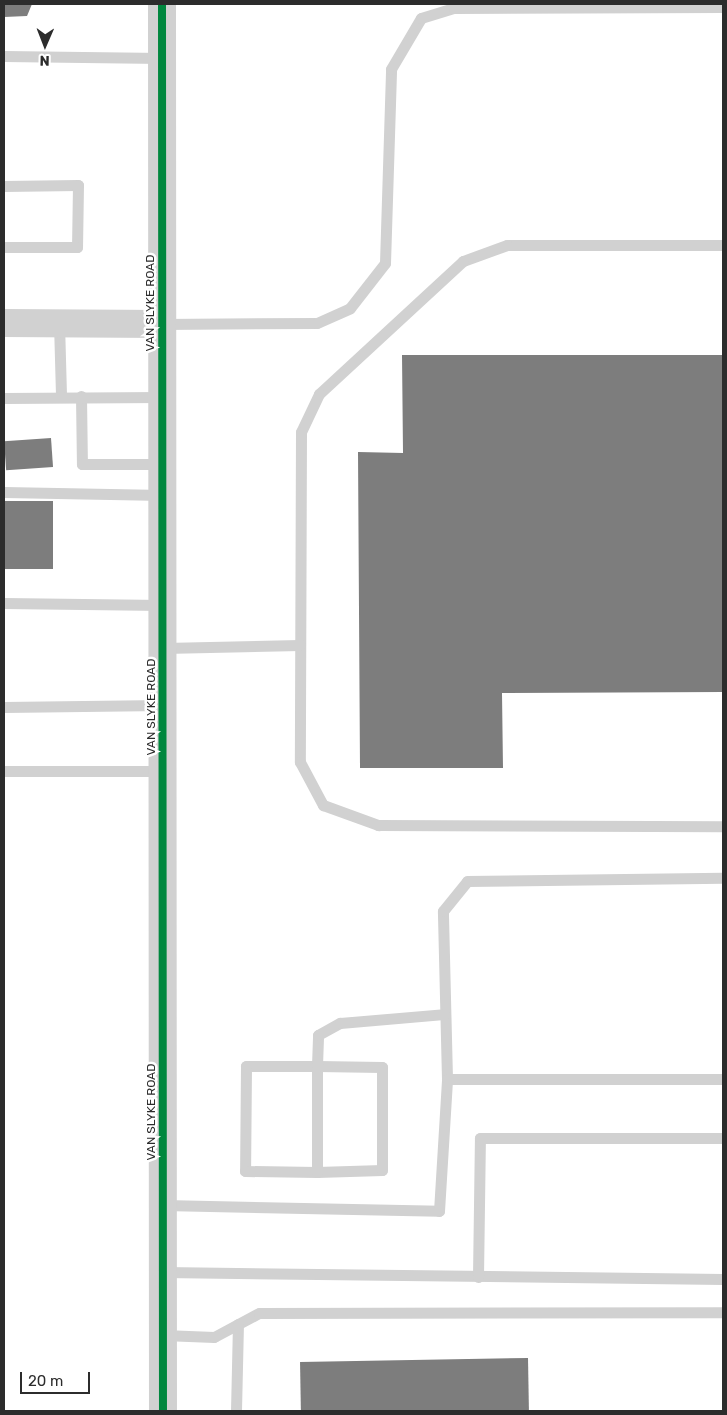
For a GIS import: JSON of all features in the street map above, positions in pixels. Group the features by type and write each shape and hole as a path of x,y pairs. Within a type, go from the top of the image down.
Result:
{"street":[{"name":"VAN SLYKE ROAD","path":"162,4 162,397 164,495 163,1411"},
{"path":"4,324 162,324"}],"lane":[{"path":"162,324 317,323 350,308 385,263 391,69 421,18 454,8 723,7"},
{"path":"4,56 162,58"},
{"path":"4,186 78,185 77,247 4,247"},
{"path":"723,245 498,248 463,261 319,394 301,432 300,645 300,762 323,805 378,825 723,826"},
{"path":"59,324 61,396"},
{"path":"4,398 61,396 162,397"},
{"path":"80,396 82,464 163,464"},
{"path":"4,492 164,495"},
{"path":"4,603 163,604"},
{"path":"164,648 300,645"},
{"path":"4,707 163,704"},
{"path":"4,771 163,771"},
{"path":"163,1205 439,1211 447,1079 443,911 467,881 723,878"},
{"path":"317,1172 318,1035 340,1023 444,1014"},
{"path":"246,1066 382,1067 382,1170 317,1172 245,1171 246,1066"},
{"path":"447,1079 723,1079"},
{"path":"478,1277 480,1138 723,1138"},
{"path":"163,1272 723,1279"},
{"path":"163,1335 214,1336 259,1313 723,1312"},
{"path":"236,1411 238,1324"}],"building":[{"path":"4,4 32,4 27,16 4,17"},
{"path":"402,355 723,355 723,692 502,693 503,768 360,768 358,452 403,453"},
{"path":"51,438 53,467 6,470 4,441"},
{"path":"4,501 53,501 53,569 4,569"},
{"path":"528,1358 529,1411 301,1411 300,1362"}],"cycle path":[{"path":"162,4 163,1411"}]}
